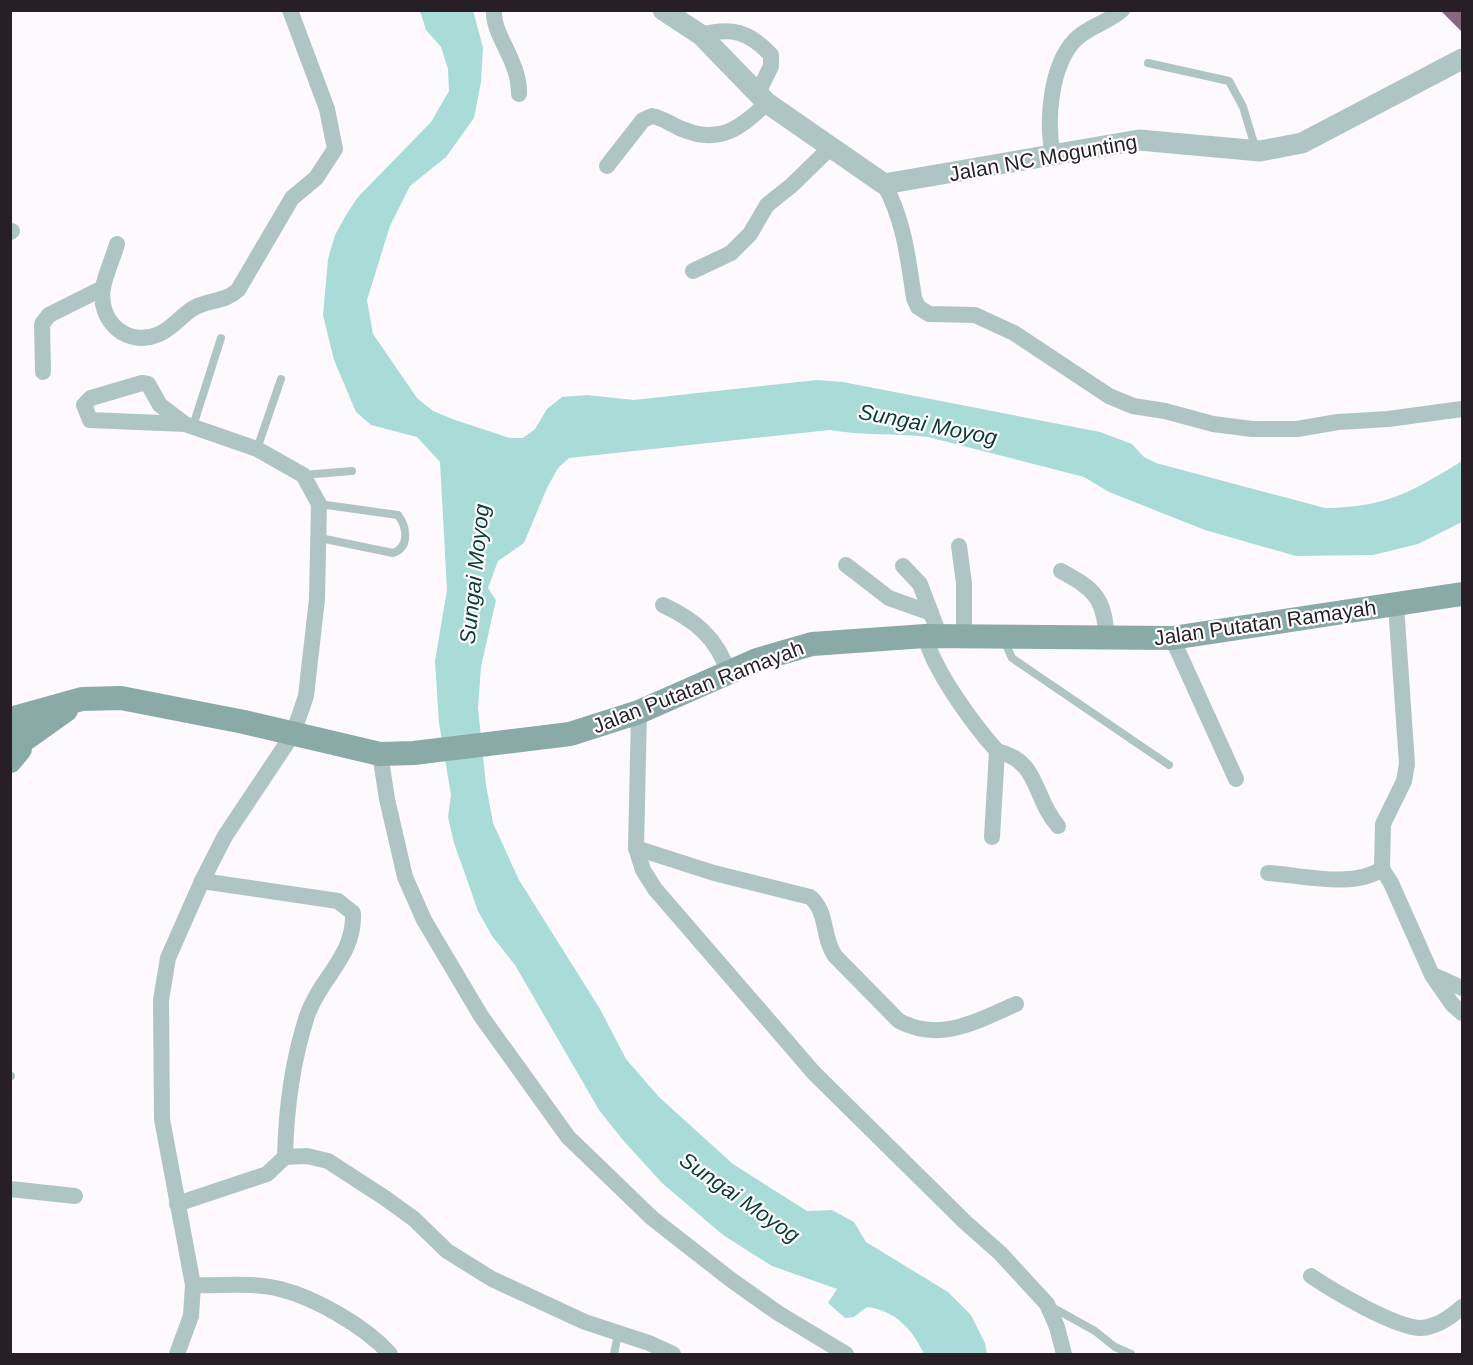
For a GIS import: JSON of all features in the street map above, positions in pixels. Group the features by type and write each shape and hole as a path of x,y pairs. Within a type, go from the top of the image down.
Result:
{"main road":[{"name":"Jalan Putatan Ramayah","path":"10,719 82,699 121,698 380,754 414,753 570,734 639,712 757,660 812,644 932,637 1172,638 1462,594"},
{"path":"14,742 82,699"}],"street":[{"path":"117,243 103,288 103,309 115,329 131,338 145,339 162,333 204,302 229,298 238,291 292,198 316,178 335,149 327,109 290,10"},
{"path":"494,10 493,22 507,47 519,80 519,94"},
{"path":"663,10 701,35 762,99 884,184 895,203 905,233 914,298 918,307 929,314 975,315 1014,333 1073,370 1090,385 1133,406 1164,411 1213,424 1252,429 1297,429 1338,422 1388,419 1462,409"},
{"path":"1053,155 1048,118 1053,87 1068,50 1087,30 1122,10"},
{"path":"607,166 643,120 652,116 682,129 712,137 745,123 762,99 771,66 771,55 738,31 720,30 701,35"},
{"name":"Jalan NC Mogunting","path":"884,184 1139,140 1256,150 1302,144 1462,59"},
{"path":"693,271 731,254 750,234 767,205 792,185 831,147"},
{"path":"43,372 42,324 49,315 103,288"},
{"path":"177,1354 192,1316 193,1285 162,1119 161,1000 168,958 225,836 293,734 306,696 312,656 320,538 319,504 303,475 257,449 189,425 152,421 90,420 84,405 91,399 142,383 148,384 160,405 189,425"},
{"path":"152,421 160,405"},
{"path":"959,546 965,591 964,637"},
{"path":"846,565 889,598 931,613"},
{"path":"903,566 920,584 931,613 932,637 929,654 982,734 997,751 1009,754 1024,763 1051,818 1058,826"},
{"path":"1061,571 1086,585 1101,602 1107,639"},
{"path":"663,605 690,618 709,636 722,654 728,672"},
{"path":"1396,605 1407,764 1404,781 1383,824 1382,869 1391,883 1432,975 1452,1004 1462,1013"},
{"path":"1172,638 1236,779"},
{"path":"639,712 636,849 643,870 655,889 791,1048 951,1208 1000,1253 1047,1304 1057,1327 1064,1354"},
{"path":"992,837 997,751"},
{"path":"380,754 387,799 405,877 424,920 481,1016 568,1137 652,1218 699,1256 777,1313 846,1354"},
{"path":"636,849 714,873 810,897 817,902 822,914 828,946 899,1021 910,1027 938,1032 957,1030 1016,1004"},
{"path":"1268,873 1348,879 1372,876 1382,869"},
{"path":"202,881 338,901 353,913 353,925 343,957 308,1014 300,1042 288,1118 285,1157"},
{"path":"1432,975 1462,988"},
{"path":"177,1204 267,1174 285,1157 307,1156 328,1161 414,1219 447,1251 492,1280 618,1334 650,1343 673,1354"},
{"path":"10,1189 75,1196"},
{"path":"1311,1276 1327,1287 1405,1325 1431,1326 1440,1323 1462,1307"},
{"path":"193,1285 279,1288 305,1297 346,1320 390,1354"}],"lane":[{"path":"1148,63 1230,81 1242,107 1256,150"},
{"path":"189,425 221,338"},
{"path":"257,449 281,379"},
{"path":"303,475 352,471"},
{"path":"319,504 398,514 405,525 404,545 401,550 393,553 320,538"},
{"path":"1003,637 1012,658 1169,765"},
{"path":"1047,1304 1095,1331 1115,1347 1131,1354"},
{"path":"614,1354 618,1334"}],"water":[{"name":"Sungai Moyog","path":"473,10 483,48 481,82 474,118 446,157 410,186 390,226 367,300 373,334 417,398 433,411 510,438 523,438 535,429 547,409 562,397 587,395 634,400 817,380 843,382 1100,432 1132,444 1144,457 1156,463 1325,508 1366,505 1398,496 1462,461 1462,522 1418,544 1373,555 1296,556 1205,530 1109,492 1084,477 928,437 830,430 569,458 558,468 547,488 524,543 498,561 488,588 496,600 481,667 478,708 486,785 493,823 519,880 600,1009 626,1059 659,1097 733,1164 807,1211 832,1210 854,1222 866,1242 948,1292 971,1315 985,1343 987,1354 924,1354 909,1329 886,1312 877,1309 867,1307 854,1317 845,1318 828,1303 837,1289 772,1266 723,1235 662,1183 599,1110 515,965 492,936 478,911 454,843 448,817 451,795 439,723 435,661 447,590 440,462 417,437 371,425 356,412 334,360 323,315 328,259 335,235 346,215 358,197 431,122 449,91 448,69 441,47 426,30 420,11"}],"building":[{"path":"1440,10 1462,10 1462,32"}]}
